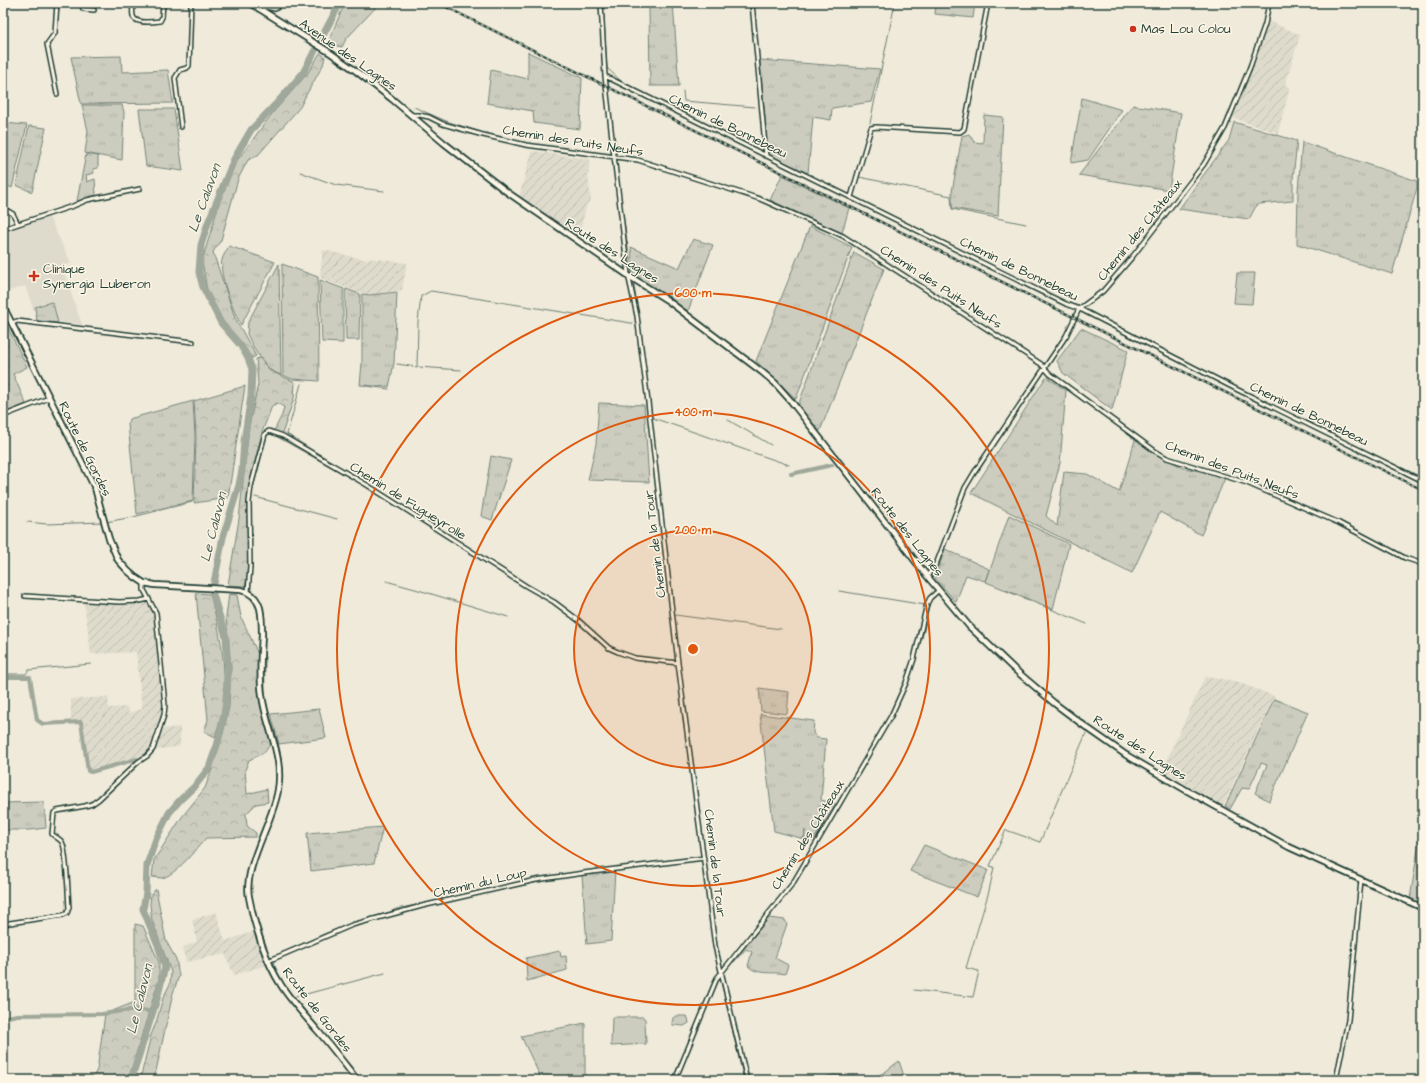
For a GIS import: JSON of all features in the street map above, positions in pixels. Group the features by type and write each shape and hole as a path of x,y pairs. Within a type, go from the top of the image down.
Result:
{"street":[{"path":"57,94 47,44 55,33 58,3"},
{"path":"82,3 83,8 94,10"},
{"path":"134,3 134,19 137,21 156,22 162,19 163,3"},
{"path":"181,127 176,78 180,70 189,66 191,3"},
{"name":"Avenue des Lagnes","path":"250,3 329,52 386,93 411,115"},
{"path":"261,10 265,7 275,10 280,3"},
{"name":"Chemin de la Tour","path":"601,3 605,76 614,156 629,276 638,319 678,663 715,946 747,1080"},
{"path":"752,3 766,156"},
{"path":"851,197 871,128 876,127 960,132 964,129 988,3"},
{"name":"Chemin des Châteaux","path":"927,576 934,567 963,493 974,473 1066,336 1079,309 1104,291 1134,256 1204,164 1225,128 1250,67 1265,24 1269,3"},
{"name":"Chemin de Bonnebeau","path":"605,76 1079,309 1231,387 1423,481"},
{"name":"Chemin des Puits Neufs","path":"411,115 429,117 443,124 483,135 526,144 638,160 760,199 843,236 1015,347 1155,451 1167,458 1178,463 1247,483 1338,523 1405,558 1423,564"},
{"name":"Route des Lagnes","path":"411,115 507,192 681,310 775,383 927,576 969,626 1013,668 1072,716 1115,747 1186,790 1276,840 1423,908"},
{"path":"3,229 87,200 140,189"},
{"path":"3,208 13,214 18,224"},
{"name":"Route de Gordes","path":"3,306 48,398 95,488 112,548 118,560 128,571 144,583 160,586 234,589 248,592 257,601 261,612 262,694 265,712 276,747 279,765 278,790 274,807 250,874 248,887 249,898 268,961 281,986 357,1080"},
{"path":"12,323 17,321 193,342"},
{"path":"3,416 48,398"},
{"name":"Chemin de Fugueyrolle","path":"248,592 250,575 249,502 251,486 265,434 269,431 283,436 367,485 526,586 554,602 578,620 609,648 635,658 678,663"},
{"path":"3,924 63,915 67,913 69,908 67,868 64,846 62,842 52,834 54,814 57,811 92,804 100,799 153,749 160,729 165,705 156,613 144,590 144,583"},
{"name":"Chemin des Châteaux","path":"675,1080 717,978 793,883 890,716 906,683 914,659 927,604 930,598 939,590"},
{"path":"25,596 119,602 149,599"},
{"name":"Chemin du Loup","path":"268,961 352,925 422,906 536,880 704,858"},
{"path":"1336,1080 1348,1020 1361,880"}],"shaded area":[{"path":"1269,21 1300,35 1285,85 1290,87 1278,133 1233,118"},
{"path":"532,151 590,159 588,176 591,199 587,204 578,238 519,197"},
{"name":"Clinique Synergia Luberon","path":"49,217 71,263 62,267 82,325 37,319 25,286 3,293 3,231"},
{"path":"323,250 367,260 368,258 407,263 402,290 368,295 322,279 320,275"},
{"path":"84,601 140,603 147,601 153,613 164,706 162,729 180,727 180,746 156,750 151,758 140,759 89,771 82,721 71,721 71,699 108,697 109,708 127,707 129,713 142,709 136,652 91,654"},
{"path":"1205,677 1235,681 1274,696 1222,808 1162,770"},
{"path":"216,912 225,941 255,931 267,965 234,975 225,954 186,962 183,947 197,942 192,920"}],"green space":[{"path":"345,3 380,3 346,39 342,47 329,44 331,35"},
{"path":"649,3 673,3 679,86 650,86"},
{"path":"936,3 975,3 973,18 935,14"},
{"path":"528,52 582,78 580,129 534,123 533,111 487,103 491,70 528,79"},
{"path":"320,53 325,57 323,65 300,107 258,155 248,160 238,179 221,240 213,252 235,318 256,356 252,358 220,318 207,290 202,261 219,204 236,162 271,115 308,73"},
{"path":"121,56 122,72 168,70 173,103 81,104 71,57"},
{"path":"760,60 880,69 871,102 832,108 831,120 813,117 808,173 768,155"},
{"path":"1082,98 1122,110 1088,160 1071,163"},
{"path":"82,105 122,105 124,112 122,160 85,153 88,131"},
{"path":"1133,105 1181,113 1169,190 1079,175"},
{"path":"139,109 174,109 183,171 146,166"},
{"path":"984,115 1003,117 998,216 952,208 952,192 962,136 969,134 974,142 983,143"},
{"path":"1234,122 1297,141 1293,179 1293,201 1259,204 1256,206 1249,219 1179,209 1229,140"},
{"path":"3,123 27,125 12,188 3,183"},
{"path":"29,126 46,128 32,192 16,185"},
{"path":"1302,142 1417,181 1417,188 1392,274 1297,244 1298,190"},
{"path":"86,154 98,156 98,168 93,169 94,173 86,175 87,182 95,179 96,195 77,201"},
{"path":"782,175 849,208 842,233 770,200"},
{"path":"810,226 852,247 796,399 756,361"},
{"path":"693,239 713,245 688,311 633,274 631,247 679,268"},
{"path":"229,246 275,262 241,325 231,303 222,274 222,260"},
{"path":"854,252 884,269 820,431 798,406"},
{"path":"279,264 281,375 270,370 256,352 247,334 248,322"},
{"path":"282,264 318,277 319,381 292,379 283,375"},
{"path":"1237,273 1255,273 1252,304 1234,303"},
{"path":"320,280 344,289 343,343 322,342"},
{"path":"346,289 360,294 359,340 346,340"},
{"path":"397,292 394,363 389,387 360,385 362,363 362,294 369,295"},
{"path":"51,302 53,303 58,323 37,321 35,307"},
{"path":"8,328 27,367 13,374 26,404 3,413 3,330"},
{"path":"1081,328 1128,350 1112,410 1063,373 1057,361"},
{"path":"260,358 270,371 295,382 294,398 282,434 274,431 282,415 284,407 277,403 272,406 262,432 249,485 247,504 248,573 245,586 228,585 239,519 249,427 258,384 256,359"},
{"path":"1046,377 1066,390 1060,463 1046,516 1057,526 1064,472 1087,474 1119,492 1135,440 1183,468 1212,473 1225,478 1201,535 1160,512 1132,573 971,493"},
{"path":"245,386 228,498 194,503 196,437 194,401"},
{"path":"193,401 195,436 193,501 137,514 128,424 129,419"},
{"path":"599,403 644,405 649,482 588,480 596,444"},
{"path":"491,456 511,460 492,520 481,516"},
{"path":"1009,515 1069,544 1053,609 986,582"},
{"path":"945,549 989,569 985,581 966,575 956,602 935,578"},
{"path":"196,593 210,594 222,648 224,675 223,704 215,737 204,731 208,720"},
{"path":"229,594 237,595 241,617 259,656 259,698 271,743 265,752 249,760 245,770 247,794 267,789 268,802 256,804 246,814 247,826 256,833 256,837 206,838 186,861 168,876 162,878 152,877 154,860 182,817 205,788 223,734 229,707 231,667 226,617"},
{"path":"759,688 789,692 787,714 761,711"},
{"path":"1274,699 1308,712 1269,801 1255,793 1267,765 1261,763 1249,789 1242,788 1230,809 1225,806"},
{"path":"319,709 326,738 279,744 271,714"},
{"path":"760,714 814,721 813,733 817,738 826,739 821,800 836,804 813,841 774,831"},
{"path":"44,802 46,828 29,830 3,830 3,803"},
{"path":"1423,817 1423,905 1410,899"},
{"path":"383,827 374,863 311,871 307,833"},
{"path":"924,845 988,870 977,897 910,871"},
{"path":"615,870 611,941 587,944 582,875"},
{"path":"156,889 166,941 176,959 179,976 173,993 154,1080 140,1080 151,1035 163,998 170,984 171,972 152,920 150,905 151,894"},
{"path":"769,918 785,920 787,924 775,958 788,965 785,974 761,972 752,969 748,966 752,952 746,949 733,962"},
{"path":"135,924 143,926 159,962 159,979 128,1080 91,1080 97,1070 105,1014 135,1002"},
{"path":"560,951 561,957 566,956 567,970 527,981 526,958"},
{"path":"676,1016 686,1016 689,1023 684,1026 673,1025 673,1018"},
{"path":"612,1017 643,1017 645,1019 646,1044 611,1046"},
{"path":"585,1023 585,1080 542,1080 521,1036"},
{"path":"899,1061 903,1073 903,1080 829,1080 828,1076 875,1077 885,1072"}],"waterway":[{"name":"Le Calavon","path":"131,1080 157,999 165,967 158,945 143,909 146,893 147,865 156,839 169,813 194,787 209,768 218,742 225,709 228,676 226,637 213,595 223,537 239,485 242,470 244,441 251,396 252,369 241,346 221,323 203,287 199,272 201,245 208,223 234,159 251,130 303,73 340,3"},
{"path":"603,3 607,68 621,81 629,85"},
{"path":"870,123 895,3"},
{"path":"683,91 684,101 755,107"},
{"path":"414,107 446,121 478,131"},
{"path":"300,172 336,185 384,191"},
{"path":"859,177 951,196 952,209 1026,224"},
{"path":"624,221 632,275"},
{"path":"633,280 640,324"},
{"path":"397,364 417,367 418,322 421,296 431,291 637,324"},
{"path":"418,367 461,370"},
{"path":"301,384 287,434 331,462"},
{"path":"366,386 389,389"},
{"path":"653,418 789,465"},
{"path":"728,420 771,445"},
{"path":"252,492 267,436 269,434 274,435 347,476"},
{"path":"791,474 832,465"},
{"path":"255,497 337,519"},
{"path":"106,522 133,517 192,502"},
{"path":"27,522 47,524 103,522"},
{"path":"386,581 508,617"},
{"path":"1004,590 1087,624"},
{"path":"839,591 925,605"},
{"path":"911,673 924,631 929,606"},
{"path":"675,615 781,629"},
{"path":"265,657 266,701 281,757 281,776"},
{"path":"3,674 26,674 29,670 91,664"},
{"path":"3,677 30,677 37,720 43,724 81,722 88,771 91,772 137,759"},
{"path":"914,990 973,997 979,971 966,968 989,891 994,867 990,866 1006,830 1040,842 1087,731"},
{"path":"252,876 268,828"},
{"path":"436,904 539,882"},
{"path":"252,902 269,956 273,957 324,934 396,909 461,896"},
{"path":"349,928 366,923"},
{"path":"333,935 345,930"},
{"path":"271,963 277,959"},
{"path":"274,968 286,988 324,1034"},
{"path":"295,997 385,973"},
{"path":"721,982 744,1080"},
{"path":"3,1018 17,1015 102,1014 137,1009 153,1012"},
{"path":"341,1055 351,1066 360,1080"}],"railway":[{"path":"438,3 1423,490"}],"place":[{"name":"Mas Lou Colou","path":"1133,29"},
{"name":"Clinique Synergia Luberon","path":"34,276"}]}
